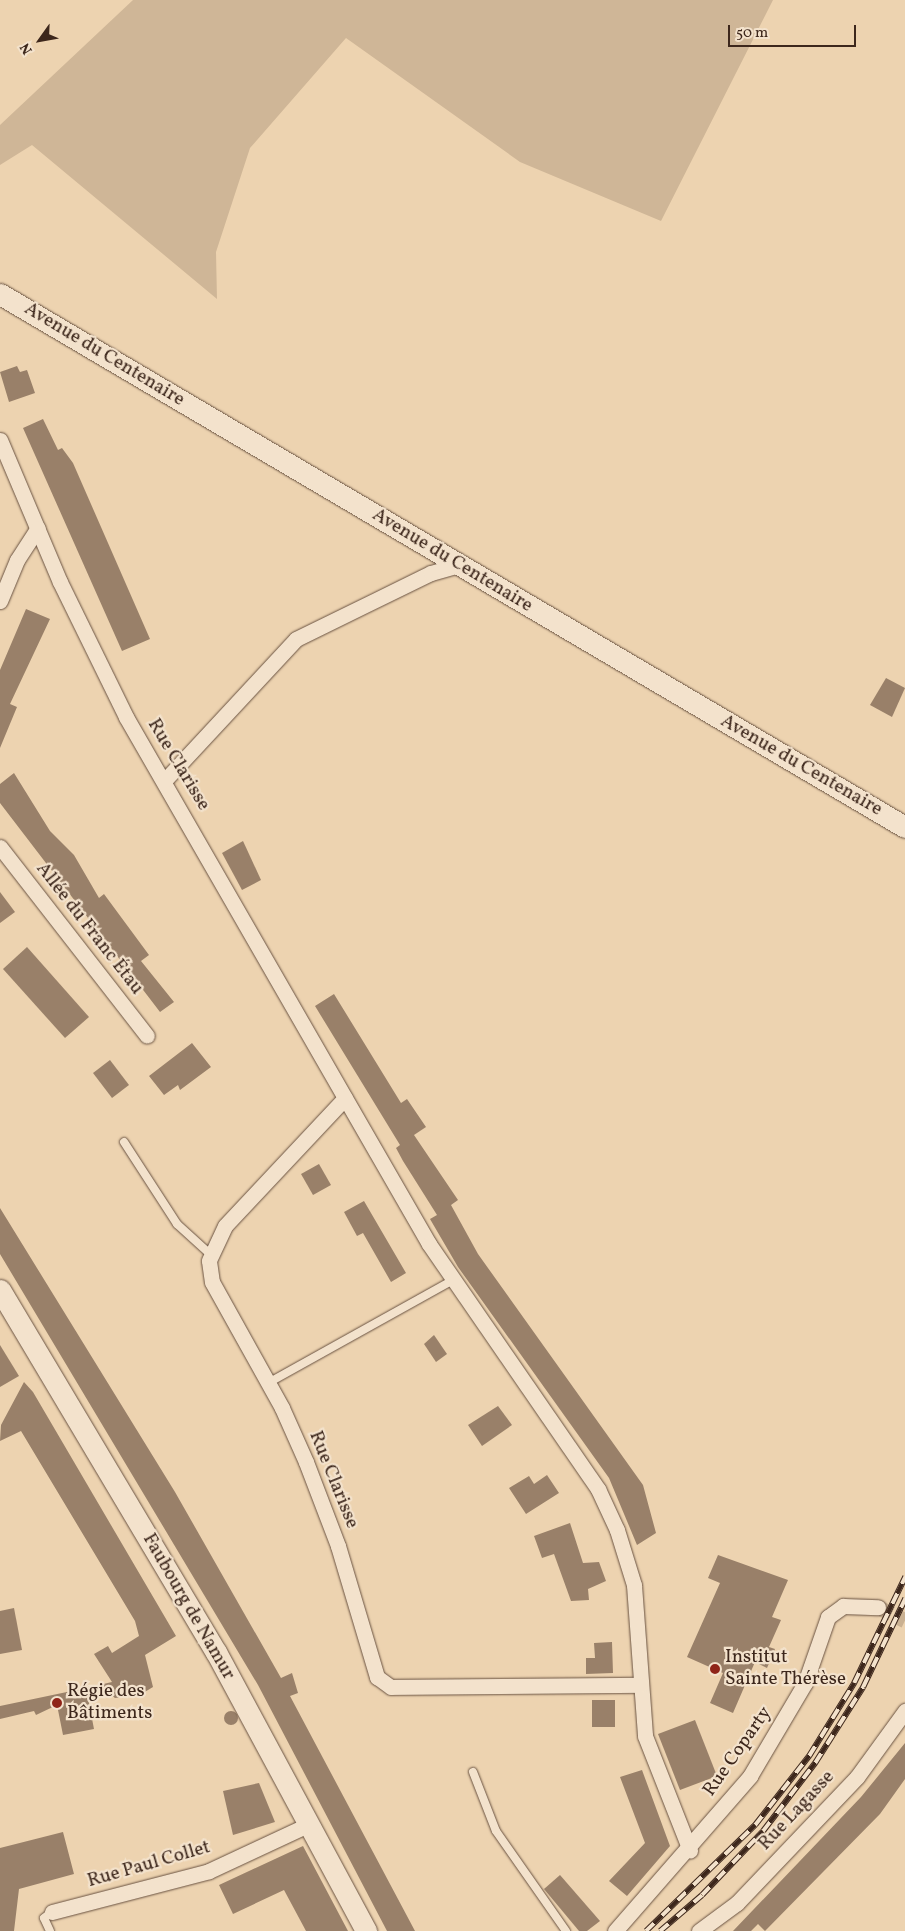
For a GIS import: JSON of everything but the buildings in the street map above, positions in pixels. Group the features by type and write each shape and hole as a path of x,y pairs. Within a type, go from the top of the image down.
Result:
{"main road":[{"name":"Avenue du Centenaire","path":"0,294 905,827"},
{"name":"Faubourg de Namur","path":"0,1290 216,1652 366,1931"}],"street":[{"name":"Rue Clarisse","path":"0,440 94,656 346,1098 453,1280 572,1450 617,1530 634,1585 645,1736 690,1850"},
{"path":"0,601 17,560 38,528"},
{"path":"165,780 296,639 431,573 459,565"},
{"name":"Allée du Franc Étau","path":"0,847 147,1036"},
{"path":"210,1254 225,1226 346,1098"},
{"name":"Rue Clarisse","path":"210,1254 212,1282 268,1383 306,1462 338,1546 372,1666 384,1684 430,1688 640,1685"},
{"name":"Rue Coparty","path":"615,1931 690,1850 723,1800 780,1732 805,1682 828,1618 843,1606 878,1607"},
{"name":"Rue Lagasse","path":"699,1931 717,1926 857,1777 905,1711"},
{"name":"Rue Paul Collet","path":"52,1912 209,1871 310,1824"}],"lane":[{"path":"124,1142 177,1224 210,1254"},
{"path":"268,1383 453,1280"},
{"path":"473,1772 496,1831 566,1931"},
{"path":"50,1931 44,1918 52,1912"}],"shaded area":[{"path":"133,0 773,0 661,221 520,162 346,38 250,148 216,252 217,299 32,145 0,165 0,125"}],"tunnel":[{"path":"878,1607 905,1620"}],"railway":[{"path":"646,1931 755,1825 809,1756 854,1683 905,1577"},
{"path":"660,1931 702,1895 763,1831 815,1763 863,1687 905,1599"}],"place":[{"name":"Institut Sainte Thérèse","path":"715,1669"},
{"name":"Régie des Bâtiments","path":"57,1703"}]}
